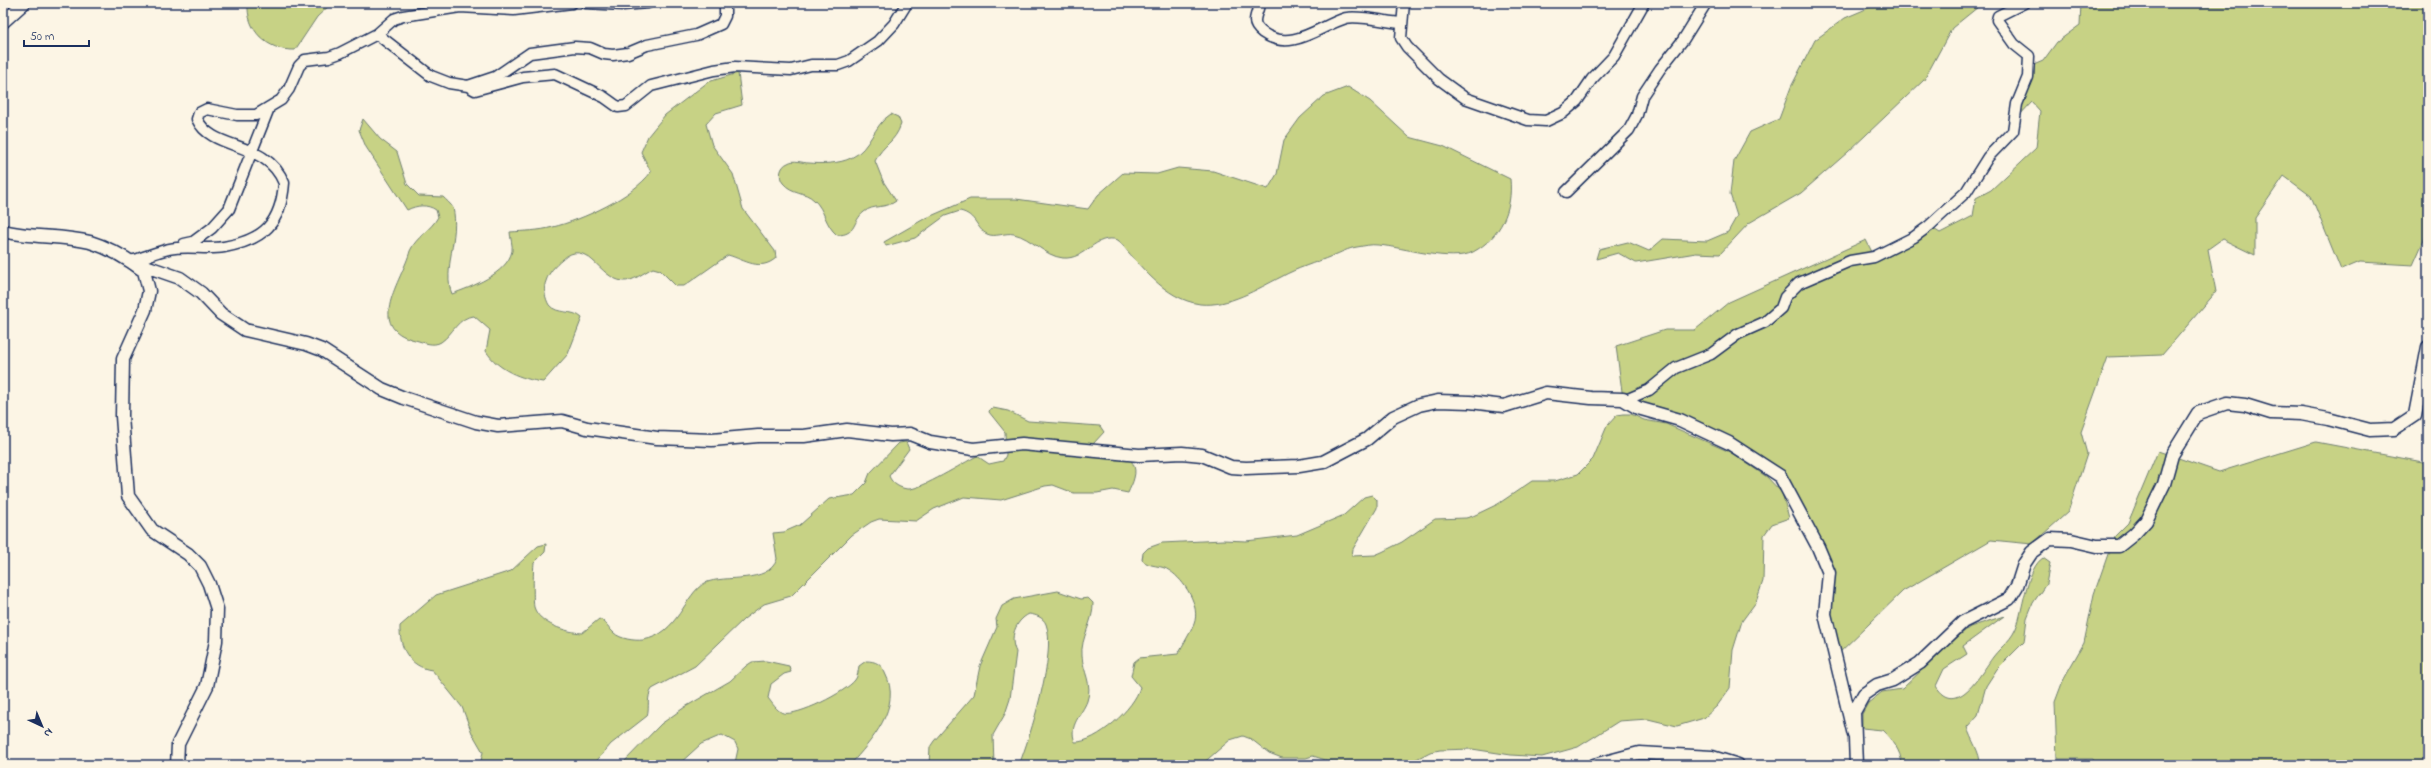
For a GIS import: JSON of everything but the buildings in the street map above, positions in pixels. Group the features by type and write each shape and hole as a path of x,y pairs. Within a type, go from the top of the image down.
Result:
{"street":[{"path":"3,22 24,3"},
{"path":"169,249 224,247 255,239 272,225 277,216 284,183 274,166 255,152 210,135 200,126 197,119 199,113 207,109 237,115 256,115 281,100 290,89 299,66 305,60 329,57 377,34 394,19 428,11 460,7 514,10 572,3"},
{"path":"585,3 622,5 648,3"},
{"path":"468,86 495,77 530,52 575,47 590,48 604,54 613,55 628,53 647,45 696,35 721,24 725,16 725,3"},
{"path":"377,34 431,76 449,83 468,86 475,90 523,77 555,74 604,97 618,107 626,106 651,86 714,70 735,67 791,70 811,65 838,65 849,61 878,41 894,24 907,3"},
{"path":"1259,3 1255,21 1258,29 1267,35 1278,38 1295,40 1305,38 1348,18 1401,24"},
{"path":"1404,3 1401,38 1407,48 1439,79 1465,98 1528,120 1546,121 1563,113 1577,101 1592,79 1614,56 1644,3"},
{"path":"1566,192 1629,130 1637,116 1642,96 1660,69 1683,40 1706,3"},
{"path":"131,261 180,278 201,293 221,314 245,330 306,344 322,350 382,388 404,398 476,422 498,426 562,421 586,428 657,438 712,440 758,436 804,436 847,430 891,435 910,434 930,442 973,449 1022,444 1139,455 1182,453 1202,455 1231,467 1246,468 1299,466 1323,462 1367,439 1393,417 1419,406 1438,401 1470,402 1504,406 1546,393 1591,398 1628,399 1649,390 1676,368 1711,354 1738,334 1765,322 1781,308 1785,297 1799,282 1850,261 1874,257 1914,237 1966,192 1988,157 2013,131 2018,104 2028,77 2029,56 2014,44 1997,20 1998,16 2024,3"},
{"path":"131,261 193,242 212,228 229,209 269,108"},
{"path":"3,231 20,235 89,242 109,249 131,261 144,271 150,291 145,310 123,359 122,416 128,496 152,530 188,554 200,566 209,584 217,609 216,641 207,686 178,744 177,765"},
{"path":"1856,765 1854,712 1864,694 1877,686 1893,680 1920,662 1963,622 2009,599 2017,586 2024,564 2032,552 2050,539 2071,540 2097,546 2119,546 2134,534 2146,521 2164,484 2172,455 2198,413 2227,403 2245,404 2271,413 2301,414 2370,430 2394,429 2416,415 2428,347"},
{"path":"1623,399 1638,408 1680,420 1729,443 1780,476 1818,547 1828,572 1825,614 1854,735"},
{"path":"1594,765 1639,754 1712,757 1738,765"}],"green space":[{"path":"248,3 332,3 317,17 295,50 276,47 267,43 260,37 251,22 248,13"},
{"path":"1880,3 2017,3 1978,7 1952,28 1924,80 1848,152 1801,193 1749,223 1720,254 1696,253 1636,263 1618,253 1596,259 1599,249 1628,242 1649,251 1663,239 1707,241 1728,232 1737,216 1730,194 1734,161 1750,132 1779,119 1791,87 1815,40 1845,18"},
{"path":"2081,3 2428,3 2428,231 2413,265 2360,262 2341,270 2311,196 2284,176 2255,218 2255,255 2222,239 2208,249 2216,292 2162,355 2108,357 2081,432 2087,454 2068,512 2032,544 1991,540 1903,591 1836,656 1829,629 1829,573 1772,469 1623,399 1616,346 1665,330 1695,330 1729,302 1866,240 1874,256 1929,226 1940,233 1973,216 1976,198 1991,190 2036,148 2040,111 2032,102 2017,118 2029,67 2043,61 2057,42 2080,25"},
{"path":"738,73 742,105 716,113 706,124 712,145 733,174 743,209 775,251 776,258 770,262 758,265 728,255 684,286 676,286 660,270 653,268 631,280 623,281 615,279 586,256 579,253 571,254 559,262 547,278 545,293 549,305 552,308 578,315 582,318 568,354 543,382 518,376 491,358 486,351 490,330 474,316 464,319 445,339 435,344 425,343 400,334 392,325 389,314 390,302 410,251 438,217 436,210 426,206 418,206 407,210 366,147 359,130 363,119 380,139 397,152 407,184 419,196 443,197 453,208 455,219 449,274 449,285 452,294 469,288 496,273 503,266 509,259 512,251 510,232 532,231 565,224 620,199 632,190 651,172 641,152 648,136 665,115 708,82"},
{"path":"1348,87 1370,101 1409,137 1443,146 1510,179 1509,201 1503,221 1498,230 1483,246 1464,255 1452,256 1375,245 1348,249 1293,271 1252,292 1232,300 1222,303 1200,304 1187,301 1164,288 1144,270 1118,240 1103,240 1071,258 1056,257 1044,251 1027,239 1014,234 987,234 983,232 970,216 960,211 945,216 915,238 886,246 884,242 924,219 970,199 1016,199 1088,209 1098,195 1123,173 1157,174 1178,168 1213,171 1268,189 1277,174 1284,140 1300,118 1324,96"},
{"path":"891,114 898,117 901,124 896,135 878,155 875,161 883,181 896,201 888,205 871,208 864,212 848,233 837,235 830,227 821,208 814,200 807,195 790,189 781,181 780,175 782,169 785,164 793,161 806,163 830,163 851,158 863,149 880,124"},
{"path":"993,408 1008,411 1028,421 1100,426 1104,432 1093,444 1115,450 1133,463 1135,470 1134,478 1128,493 1113,490 1097,493 1074,493 1053,485 1045,486 1001,500 964,497 934,509 916,521 879,519 871,522 852,535 791,596 764,604 744,619 695,666 652,689 649,696 647,716 611,744 593,765 480,765 483,752 472,733 462,707 432,670 417,665 407,655 401,641 400,626 436,595 511,571 538,546 546,544 545,552 534,563 534,607 541,618 554,626 568,631 582,633 599,619 617,635 624,638 643,640 655,636 665,630 673,622 698,588 705,583 713,580 756,576 772,567 777,559 773,533 784,532 800,525 829,499 854,495 866,483 870,473 899,443 906,442 909,449 889,476 895,484 906,489 923,485 977,456 989,464 1003,461 1006,455 1005,432 989,412 990,409"},
{"path":"1631,414 1644,420 1666,424 1730,452 1767,477 1782,493 1789,518 1772,524 1764,535 1763,581 1756,602 1742,621 1733,650 1730,688 1717,706 1704,718 1677,726 1648,719 1619,721 1578,747 1542,757 1511,755 1472,749 1440,750 1430,752 1405,765 1335,763 1313,756 1306,758 1282,758 1269,753 1251,739 1243,736 1230,740 1201,765 1019,765 1041,694 1048,654 1046,624 1039,617 1029,614 1017,625 1013,636 1016,652 1010,699 1005,714 993,735 994,765 929,765 930,747 974,695 980,666 997,627 996,619 1002,606 1014,599 1058,591 1081,599 1088,598 1093,603 1093,610 1082,649 1089,695 1085,706 1076,720 1073,730 1075,742 1084,741 1103,731 1114,723 1131,705 1140,687 1131,676 1134,662 1139,658 1178,654 1194,624 1196,617 1195,609 1186,587 1167,569 1148,564 1142,560 1143,553 1148,548 1162,543 1223,540 1246,541 1297,535 1344,515 1364,497 1372,495 1377,500 1377,508 1353,549 1352,556 1375,555 1402,542 1435,519 1466,518 1473,516 1498,504 1532,481 1555,481 1578,474 1593,459 1607,426 1617,415"},
{"path":"2316,442 2428,463 2428,765 2096,765 2093,759 2057,759 2055,702 2064,678 2084,643 2094,594 2114,537 2128,523 2158,451 2219,472"},
{"path":"2043,558 2050,563 2046,584 2033,603 2027,618 2024,642 1997,669 1986,686 1978,715 1967,727 1979,756 1980,765 1902,765 1898,750 1882,730 1862,728 1862,714 1868,703 1882,692 1902,689 1951,642 1970,627 2004,616 1963,646 1967,654 1944,669 1936,686 1944,695 1952,698 1960,696 1968,690 2016,629 2033,570"},
{"path":"766,661 789,666 791,672 784,674 771,684 768,698 779,711 783,713 790,713 810,707 842,691 856,679 859,666 866,661 880,665 890,686 890,698 882,723 867,745 850,765 721,765 735,763 738,749 735,742 722,735 701,744 678,765 621,765 661,724 685,707 730,681 752,662"}]}
